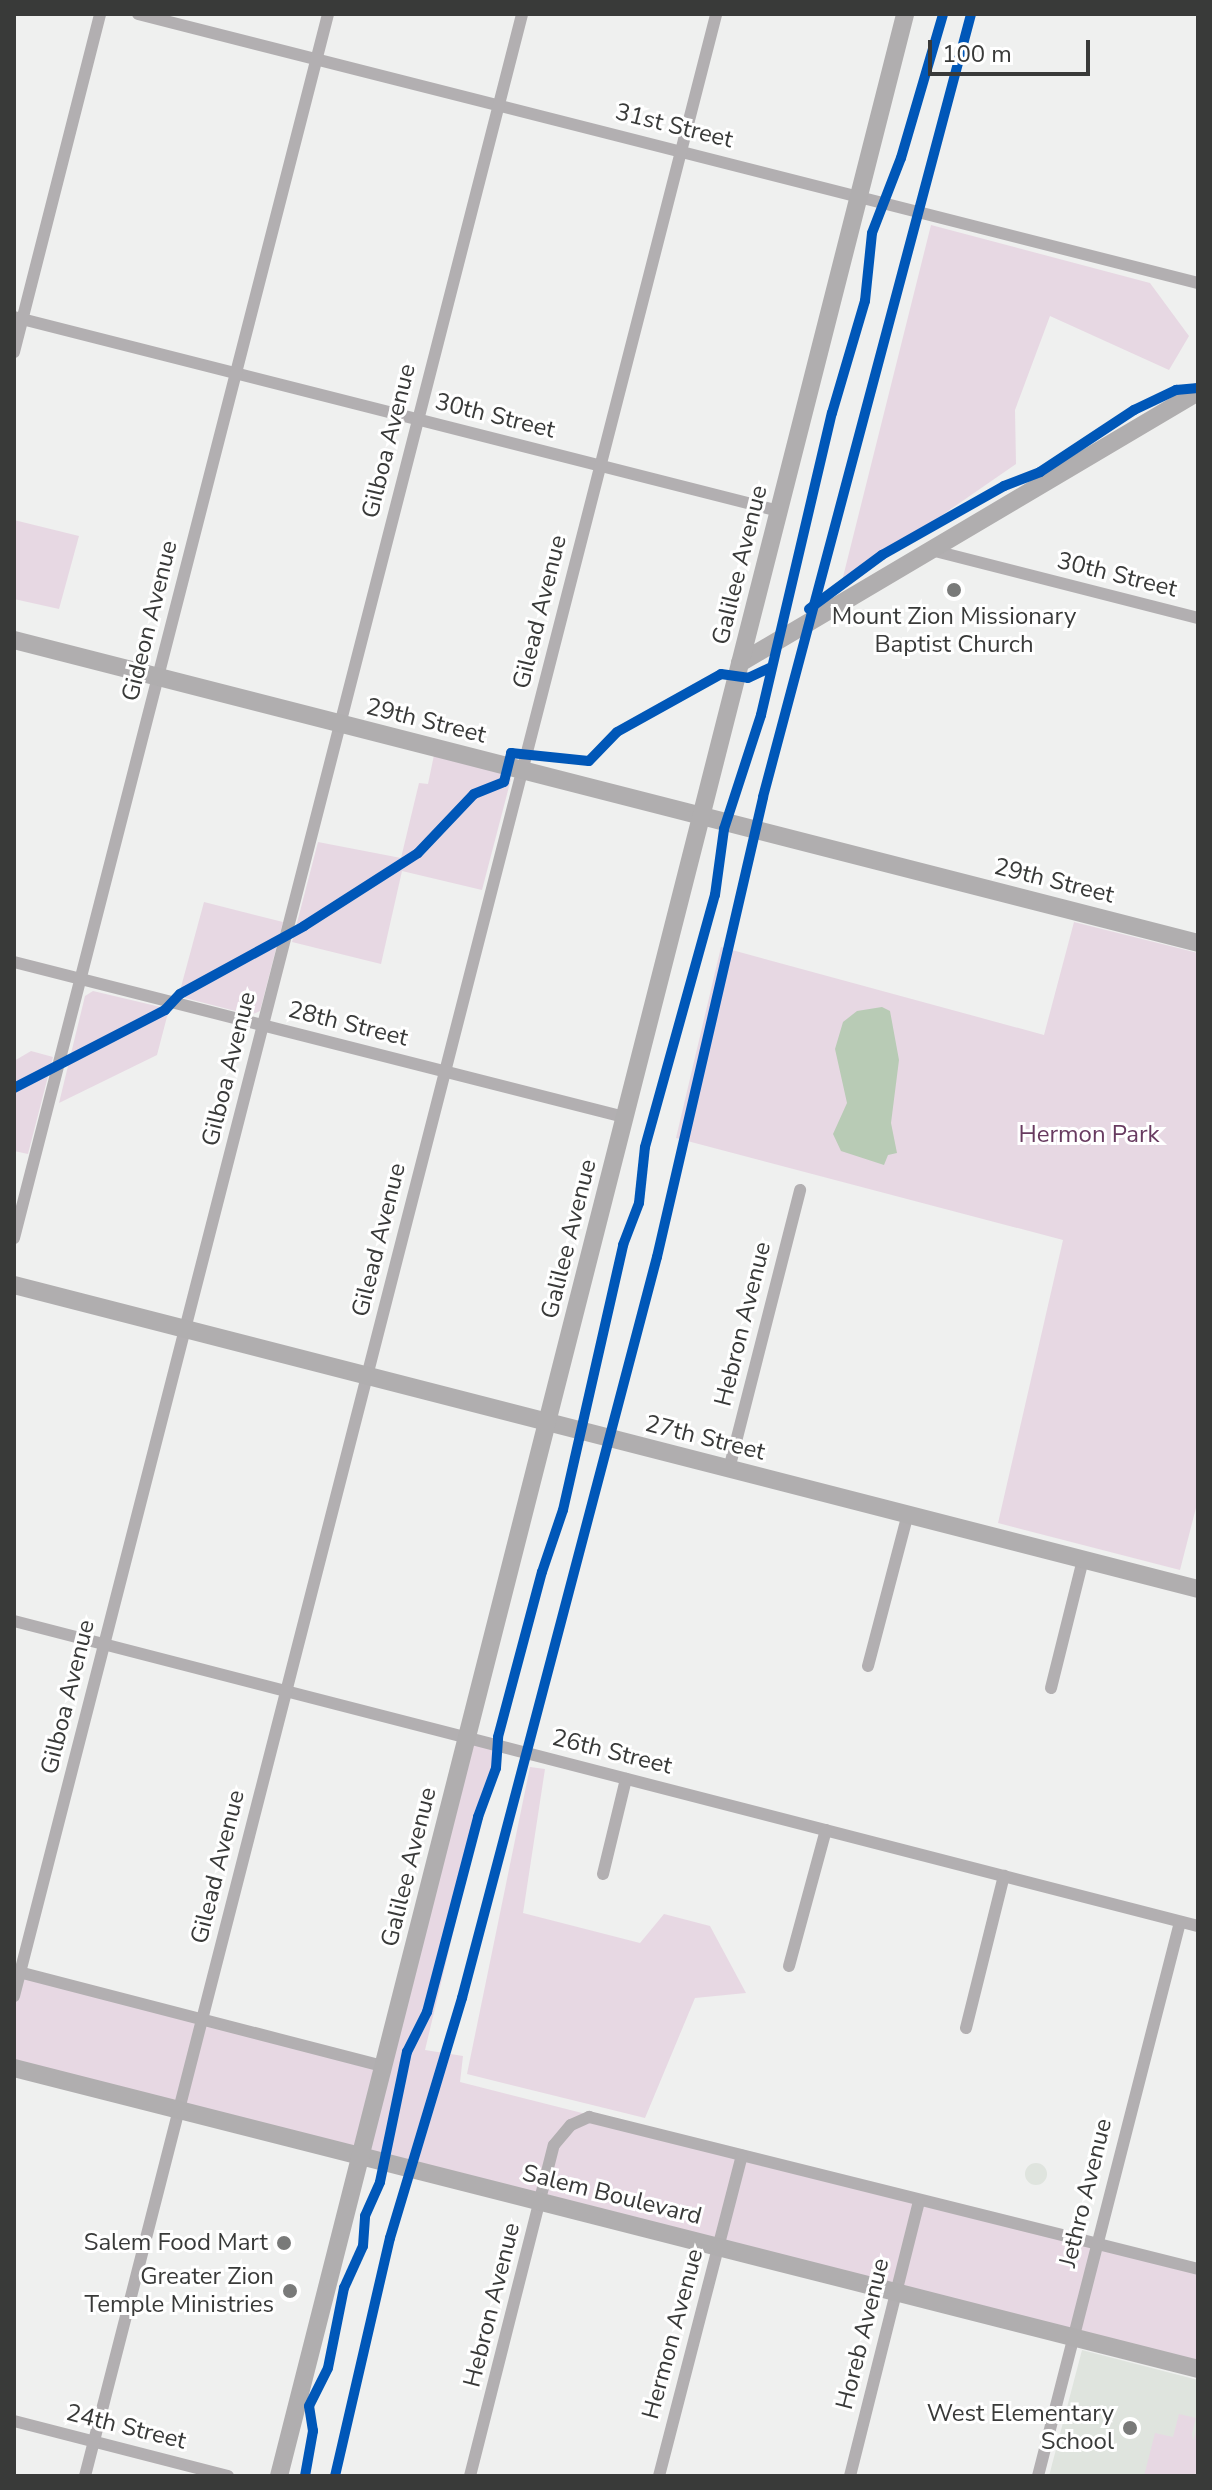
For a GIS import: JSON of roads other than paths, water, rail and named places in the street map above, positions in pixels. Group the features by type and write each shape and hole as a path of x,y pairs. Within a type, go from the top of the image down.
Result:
{"street":[{"path":"14,352 18,318 100,14"},
{"name":"31st Street","path":"138,14 1198,283"},
{"name":"Gideon Avenue","path":"14,1238 328,14"},
{"name":"Gilboa Avenue","path":"14,1996 17,1971 104,1644 522,14"},
{"name":"Gilead Avenue","path":"85,2476 716,14"},
{"name":"Galilee Avenue","path":"279,2476 905,14"},
{"name":"30th Street","path":"18,318 779,511"},
{"path":"740,663 1198,392"},
{"name":"30th Street","path":"931,550 1198,618"},
{"name":"29th Street","path":"14,640 1198,943"},
{"name":"28th Street","path":"14,962 624,1117"},
{"name":"Hebron Avenue","path":"729,1469 800,1190"},
{"name":"27th Street","path":"14,1285 1198,1589"},
{"path":"868,1666 908,1514"},
{"path":"1051,1688 1083,1560"},
{"name":"26th Street","path":"14,1621 1198,1926"},
{"path":"603,1874 626,1779"},
{"path":"789,1966 826,1830"},
{"path":"966,2028 1004,1876"},
{"name":"Jethro Avenue","path":"1038,2476 1094,2245 1180,1922"},
{"path":"17,1971 383,2066"},
{"name":"Salem Boulevard","path":"14,2068 1198,2369"},
{"name":"Salem Boulevard","path":"554,2145 571,2125 589,2117 919,2202 1198,2269"},
{"name":"Hebron Avenue","path":"470,2476 554,2145"},
{"name":"Hermon Avenue","path":"659,2476 742,2156"},
{"name":"Horeb Avenue","path":"850,2476 919,2202"},
{"name":"24th Street","path":"14,2421 228,2476"}],"place":[{"name":"Mount Zion Missionary Baptist Church","path":"954,590"},
{"name":"Salem Food Mart","path":"284,2243"},
{"name":"Greater Zion Temple Ministries","path":"290,2291"},
{"name":"West Elementary School","path":"1130,2428"}],"park label":[{"name":"Hermon Park","path":"1089,1135"}]}
